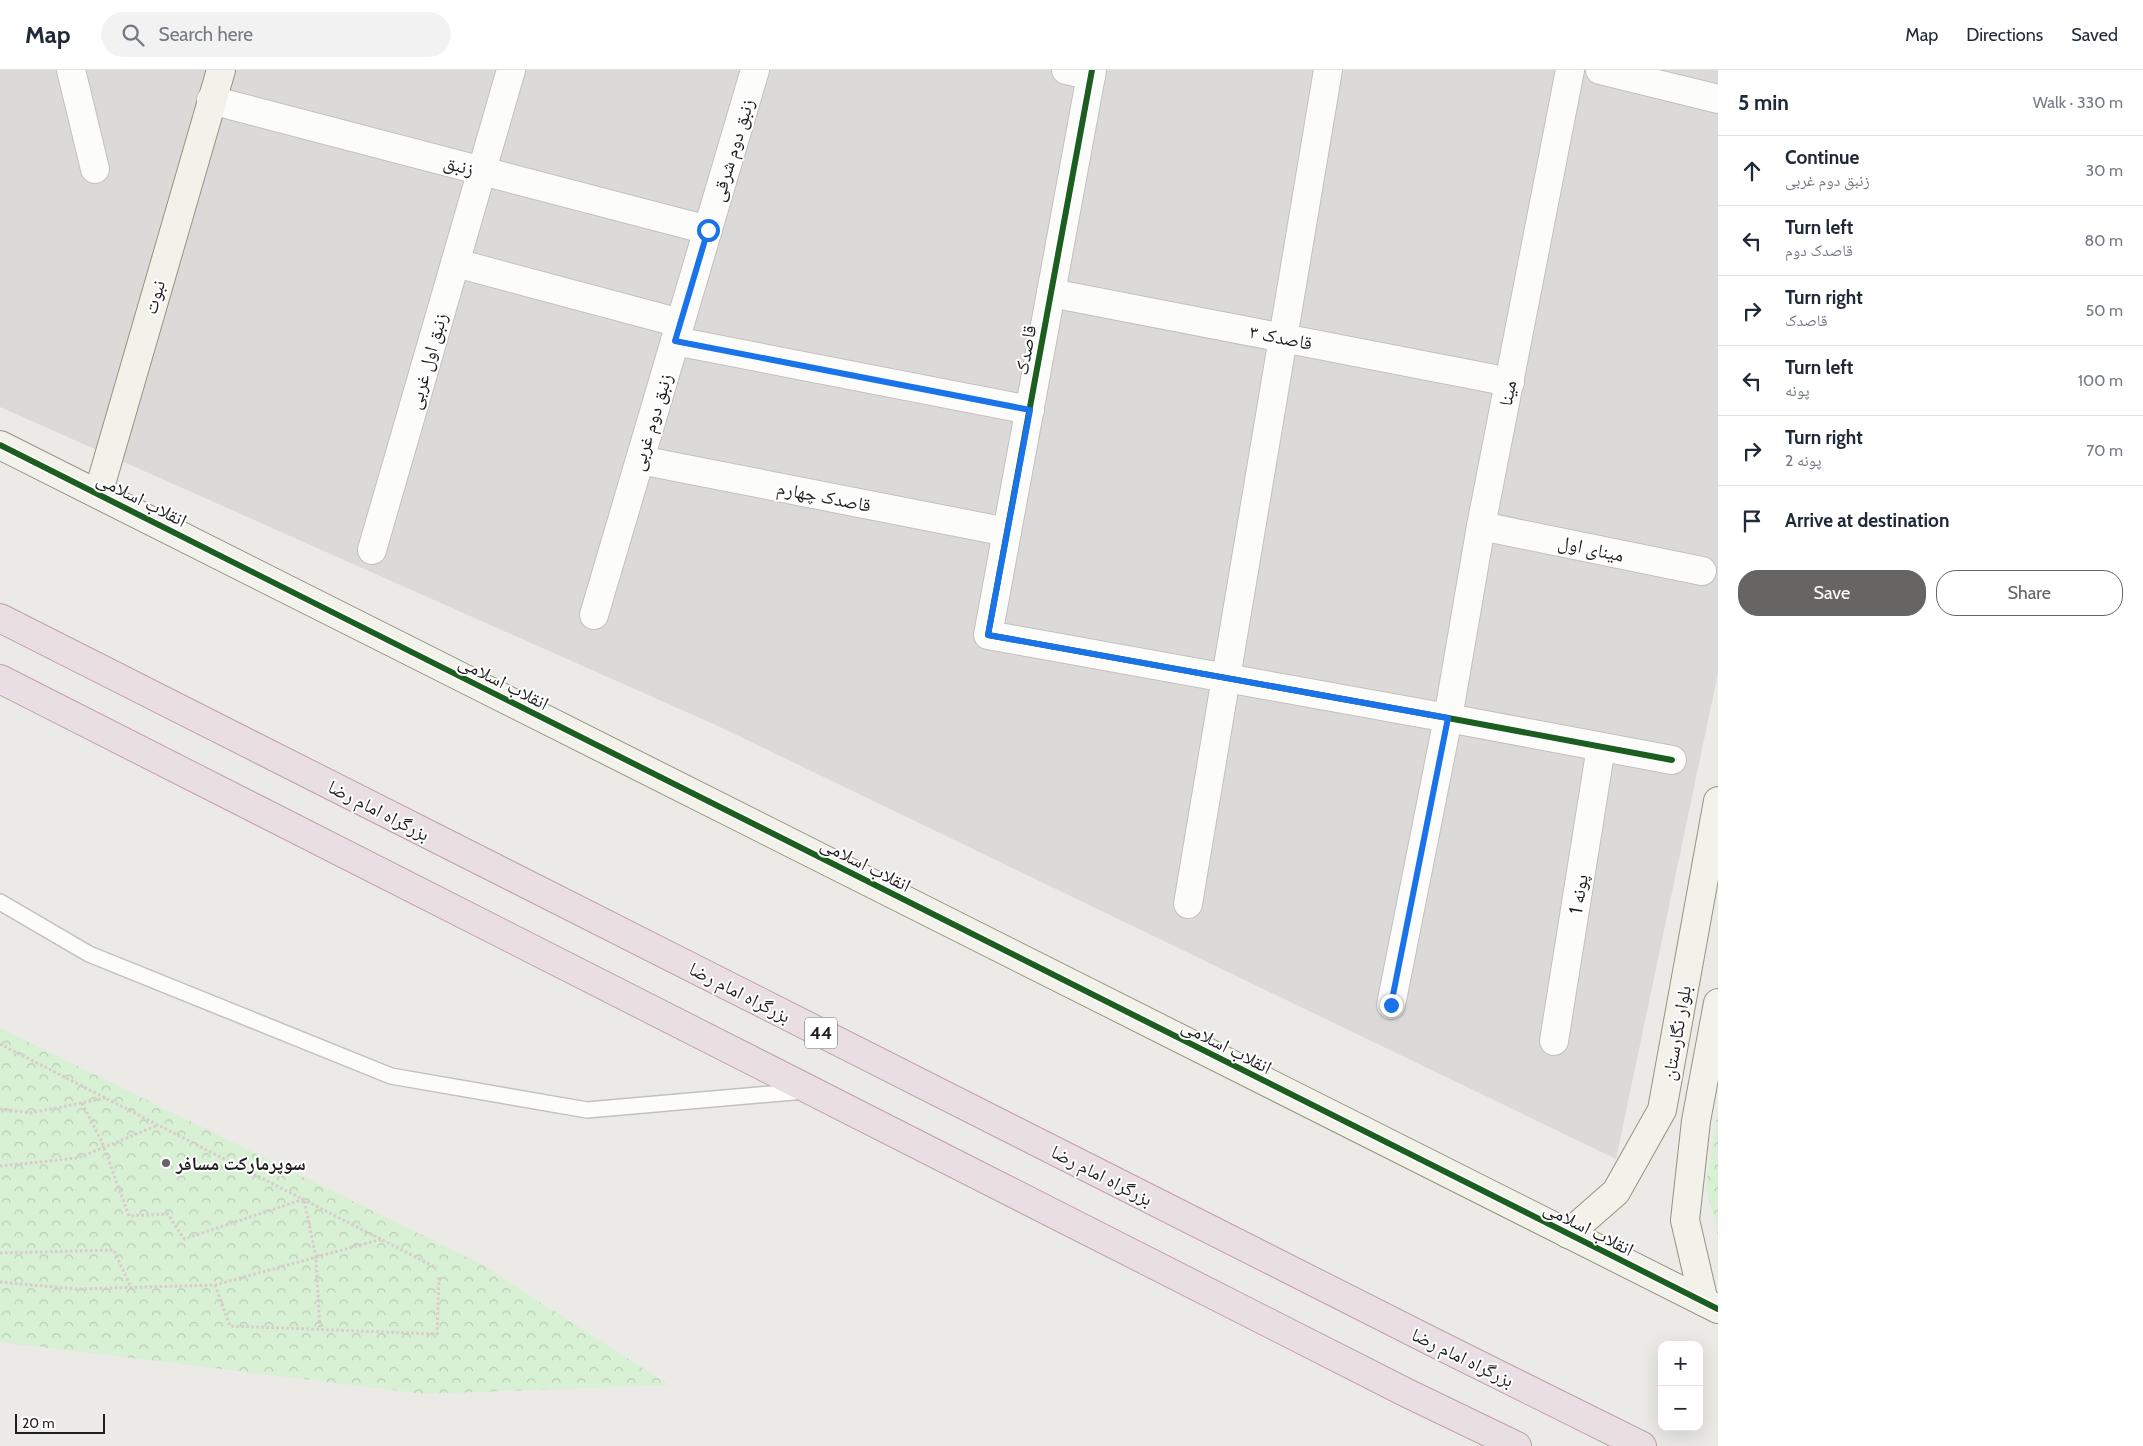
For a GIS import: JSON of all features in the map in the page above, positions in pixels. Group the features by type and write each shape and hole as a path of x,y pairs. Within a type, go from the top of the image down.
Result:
{"highway":[{"name":"بزرگراه امام رضا","path":"0,618 1396,1324 1642,1446"},
{"path":"0,679 1392,1385 1517,1446"}],"street":[{"path":"71,70 95,169"},
{"name":"نبوت","path":"211,70 211,100"},
{"name":"نبوت","path":"98,494 221,70"},
{"name":"زنبق اول غربی","path":"372,550 511,70"},
{"name":"زنبق دوم شرقی","path":"708,230 755,70"},
{"path":"1188,904 1328,70"},
{"name":"مینا","path":"1391,1005 1448,718 1481,526 1570,70"},
{"path":"1600,70 1718,99"},
{"name":"قاصدک","path":"1083,72 1051,293 988,635 1226,678"},
{"name":"زنبق","path":"211,100 708,230"},
{"name":"زنبق دوم غربی","path":"594,614 708,230"},
{"path":"456,263 678,332 1030,410"},
{"name":"قاصدک ۳","path":"1051,293 1510,382"},
{"name":"انقلاب اسلامی","path":"0,445 1711,1305"},
{"name":"قاصدک چهارم","path":"640,460 1007,532"},
{"name":"مینای اول","path":"1481,526 1702,571"},
{"path":"1226,678 1672,760"},
{"name":"پونه 1","path":"1554,1042 1601,747"},
{"name":"بلوار نگارستان","path":"1568,1234 1616,1192 1662,1110 1718,801"},
{"name":"بلوار نگارستان","path":"1711,1305 1685,1220 1696,1121 1718,1003"},
{"path":"1662,1110 1670,1119 1683,1123 1696,1121"}],"lane":[{"path":"0,902 89,954 392,1076 587,1110 812,1090"}],"path":[{"path":"0,1044 437,1268"},
{"path":"0,1109 31,1113 107,1098"},
{"path":"82,1102 102,1142 128,1216 168,1214 184,1239 304,1199"},
{"path":"0,1166 78,1158 159,1125"},
{"path":"304,1199 316,1258 320,1330"},
{"path":"0,1282 77,1289 215,1285 382,1240"},
{"path":"0,1253 114,1250 131,1288"},
{"path":"215,1285 230,1326 437,1334 439,1276"}],"shaded area":[{"path":"0,70 1718,70 1718,673 1616,1159 720,727 0,407"}],"green space":[{"path":"0,1028 483,1265 669,1385 425,1394 0,1342"},
{"path":"1718,1108 1718,1236 1706,1185"}],"cycle path":[{"path":"1092,70 988,635 1672,760"},
{"path":"0,445 1718,1309"}],"place":[{"name":"سوپرمارکت مسافر","path":"166,1163"}],"route":[{"path":"708,230 675,341 1030,410 988,635 1448,718 1391,1005"}]}
